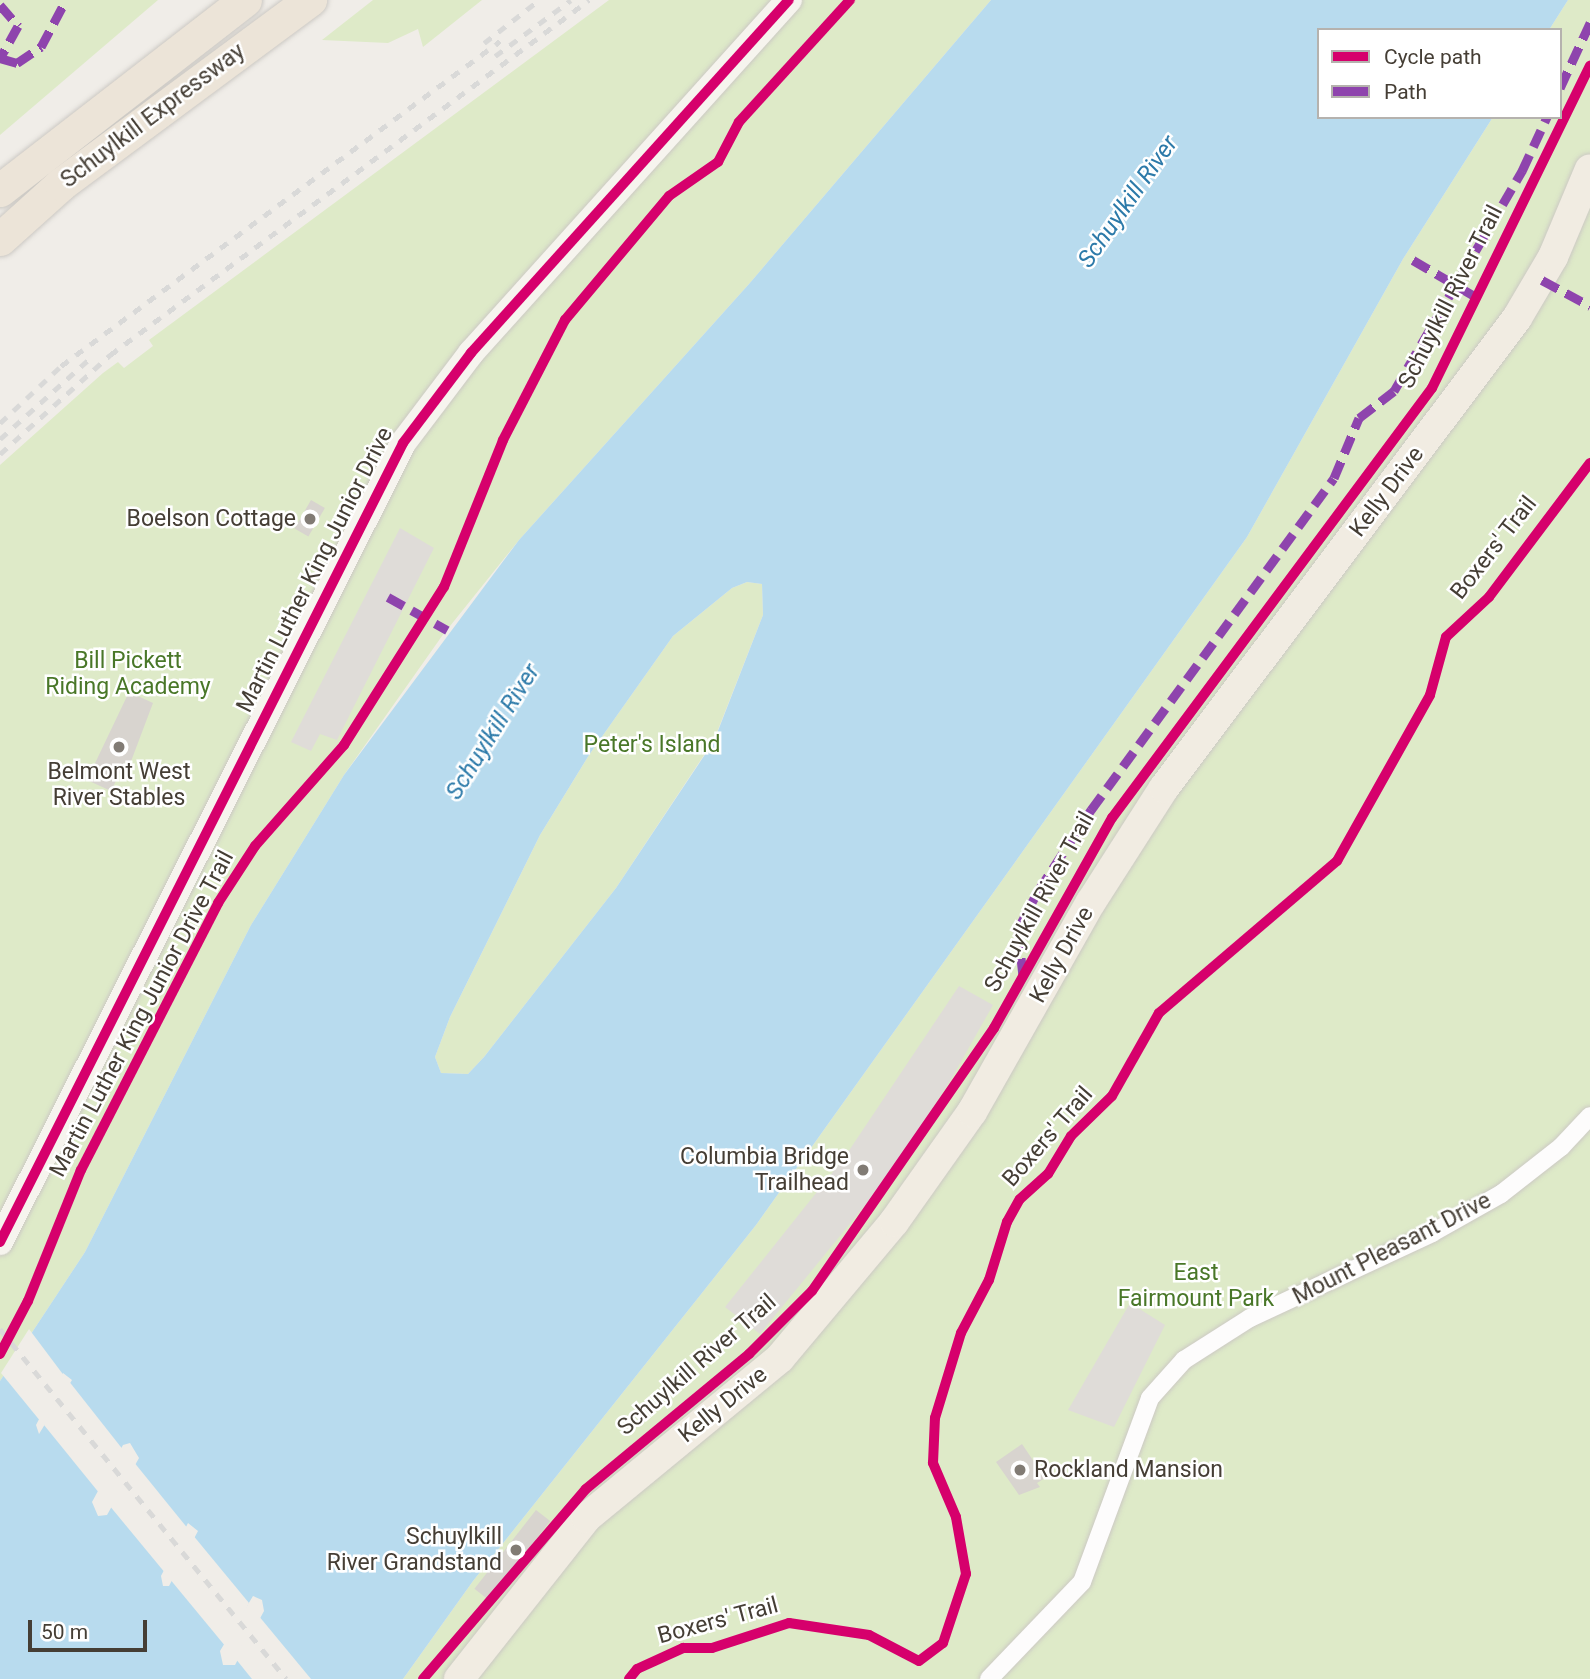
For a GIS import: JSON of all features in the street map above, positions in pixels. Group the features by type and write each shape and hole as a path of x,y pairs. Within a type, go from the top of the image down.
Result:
{"highway":[{"name":"Schuylkill Expressway","path":"0,190 245,0"},
{"name":"Schuylkill Expressway","path":"0,239 71,176 310,0"}],"main road":[{"name":"Martin Luther King Junior Drive","path":"0,1241 403,443 471,353 789,0"},
{"name":"Kelly Drive","path":"459,1679 586,1518 780,1358 894,1222 972,1112 1091,902 1164,788 1517,318 1558,247 1590,169"}],"street":[{"name":"Mount Pleasant Drive","path":"989,1679 1082,1582 1150,1398 1184,1360 1250,1318 1432,1233 1501,1194 1590,1116"}],"green space":[{"path":"0,0 158,0 0,135"},
{"path":"373,0 482,0 423,47 418,29 388,43 322,40"},
{"name":"Bill Pickett Riding Academy","path":"609,0 991,0 749,284 519,540 442,636 344,775 251,925 85,1252 0,1381 0,465 103,373 118,362 124,368 153,346 149,340"},
{"name":"East Fairmount Park","path":"1568,0 1590,0 1590,1679 403,1679 473,1581 756,1225 1247,537 1403,259 1492,119 1562,119 1562,28 1550,28"},
{"name":"Peter's Island","path":"747,582 762,584 763,615 714,740 616,888 484,1057 468,1074 441,1073 435,1057 450,1017 540,835 589,755 673,636 732,588"}],"shaded area":[{"path":"400,528 434,548 337,740 320,734 311,751 291,742"},
{"name":"Columbia Bridge Trailhead","path":"959,986 993,1005 950,1081 884,1182 760,1334 725,1307 844,1158"},
{"path":"1130,1303 1165,1325 1114,1427 1068,1410"}],"water":[{"name":"Schuylkill River","path":"991,0 1568,0 1550,28 1317,28 1317,119 1492,119 1403,259 1247,537 756,1225 473,1581 403,1679 0,1679 0,1381 85,1252 251,925 344,775 519,540 749,284","holes":["747,582 762,584 763,615 714,741 616,888 484,1057 468,1074 441,1073 435,1057 450,1017 540,835 589,755 673,636 732,588","63,1373 72,1380 39,1434 36,1425","130,1443 139,1458 107,1515 98,1516 92,1502 123,1445","188,1523 198,1531 169,1586 163,1586 161,1576","253,1596 262,1600 264,1611 235,1665 223,1665 220,1651"]}],"pier":[{"path":"29,1329 65,1377 41,1422 1,1373"},
{"path":"68,1380 124,1451 100,1494 44,1425"},
{"path":"133,1461 189,1530 166,1574 109,1505"},
{"path":"192,1534 249,1603 226,1647 169,1578"},
{"path":"258,1615 311,1679 252,1679 235,1658"}],"building":[{"name":"Boelson Cottage","path":"311,500 325,508 308,537 295,529"},
{"name":"Belmont West River Stables","path":"129,692 153,703 130,764 125,762 111,791 87,780"},
{"name":"Rockland Mansion","path":"1022,1444 1045,1478 1037,1483 1040,1487 1019,1495 996,1462"},
{"name":"Schuylkill River Grandstand","path":"536,1510 550,1521 489,1600 474,1589"}],"railway":[{"path":"484,43 539,0"},
{"path":"495,56 571,0"},
{"path":"0,454 110,355 589,0"},
{"path":"0,423 61,366 500,41"},
{"path":"0,439 88,360"},
{"path":"0,1329 286,1679"}],"marked path":[{"path":"0,5 18,26 0,58 17,63 41,47 66,0"},
{"path":"1562,84 1590,23"},
{"path":"1023,976 1018,929 1038,891 1091,810 1334,478 1359,418 1394,391 1522,171 1546,119"},
{"path":"1413,260 1476,297"},
{"path":"1542,280 1590,306"},
{"path":"388,597 447,630"}],"cycle path":[{"name":"Martin Luther King Junior Drive Trail","path":"0,1242 403,443 471,353 789,0"},
{"name":"Martin Luther King Junior Drive Trail","path":"0,1354 28,1301 81,1170 218,903 255,846 344,745 444,587 503,440 565,320 669,196 718,162 739,122 850,0"},
{"name":"Schuylkill River Trail","path":"423,1679 586,1489 749,1354 812,1291 994,1028 1112,818 1432,388 1590,66"},
{"name":"Boxers' Trail","path":"629,1679 637,1669 683,1648 712,1648 789,1623 869,1635 919,1661 943,1643 966,1574 956,1517 933,1463 935,1418 961,1333 989,1280 1007,1222 1020,1199 1048,1174 1071,1136 1112,1096 1159,1013 1337,861 1430,695 1446,637 1489,597 1590,463"}],"place":[{"name":"Boelson Cottage","path":"310,519"},
{"name":"Belmont West River Stables","path":"119,747"},
{"name":"Columbia Bridge Trailhead","path":"863,1170"},
{"name":"Rockland Mansion","path":"1020,1470"},
{"name":"Schuylkill River Grandstand","path":"516,1550"}]}
